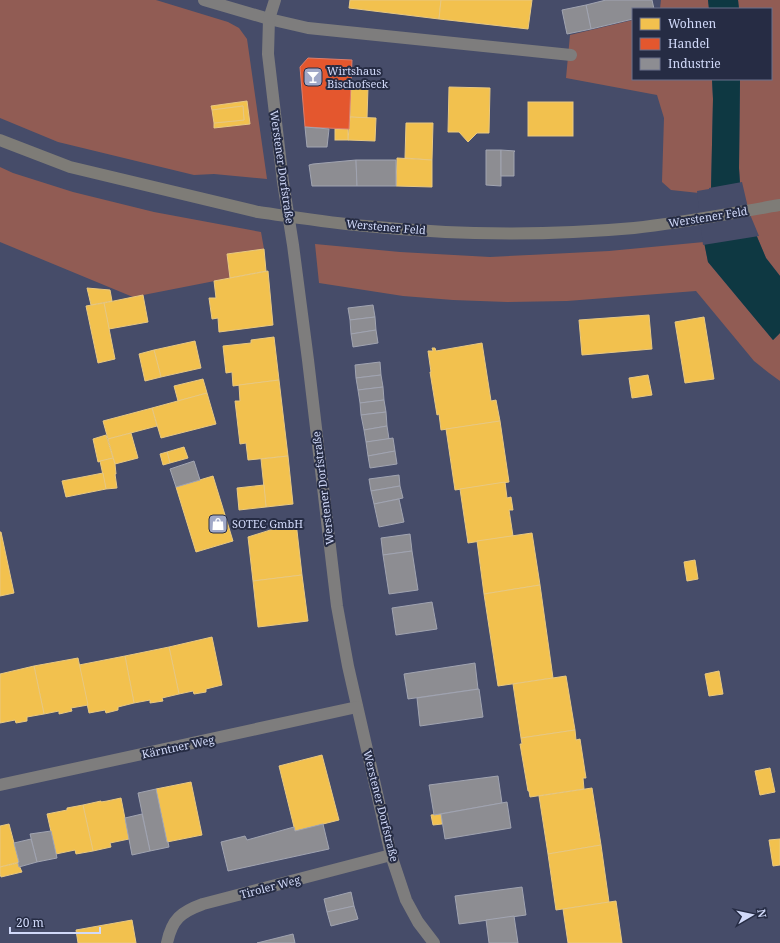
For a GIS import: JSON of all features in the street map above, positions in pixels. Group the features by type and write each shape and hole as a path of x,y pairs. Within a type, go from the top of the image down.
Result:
{"main road":[{"name":"Werstener Feld","path":"0,140 70,166 258,212 324,222 374,227 441,232 503,234 546,233 634,228 681,222 780,205"}],"street":[{"path":"204,0 269,19 308,28 571,55"},
{"name":"Werstener Dorfstraße","path":"275,0 269,19 268,54 283,182 308,360 337,606 344,649 391,855 406,900 418,922 434,943"},
{"name":"Kärntner Weg","path":"0,785 357,707"},
{"name":"Tiroler Weg","path":"167,943 169,932 178,918 189,910 203,904 391,855"}],"shaded area":[{"path":"0,0 156,0 228,22 239,28 247,39 267,179 214,174 194,175 58,142 0,118"},
{"path":"661,0 708,0 709,8 660,8"},
{"path":"738,0 780,0 780,276 766,258 747,213 740,184 739,168 740,80 772,80 772,8 739,8"},
{"path":"632,20 632,80 712,80 711,191 699,193 671,190 662,182 664,118 657,95 566,78 570,35"},
{"path":"0,167 13,173 73,192 154,212 261,232 264,249 227,254 230,278 133,297 0,242"},
{"path":"704,242 708,262 773,340 780,333 780,381 754,361 696,291 567,301 507,302 403,296 319,283 315,244 400,252 490,257 609,251"}],"water":[{"path":"708,0 738,0 739,8 709,8"},
{"path":"712,80 740,80 740,184 747,213 766,258 780,276 780,333 773,340 708,262 704,242 711,190"}],"pier":[{"path":"742,182 749,212 759,236 703,245 697,191"}],"building: Wohnen":[{"path":"350,0 441,0 439,19 349,8"},
{"path":"441,0 532,0 528,29 439,19"},
{"path":"351,86 368,87 367,118 350,117"},
{"path":"449,87 490,88 489,133 477,133 468,142 459,132 448,132"},
{"path":"247,101 250,124 214,128 214,123 244,120 243,106 212,110 211,106"},
{"path":"528,102 573,102 573,136 528,136"},
{"path":"243,106 244,120 214,123 212,110"},
{"path":"350,117 376,118 375,141 348,140"},
{"path":"406,123 433,123 432,160 405,158"},
{"path":"335,129 348,129 348,140 335,140"},
{"path":"397,158 432,160 432,187 396,186"},
{"path":"264,249 266,271 230,278 227,254"},
{"path":"268,271 273,325 219,332 218,318 212,319 209,298 216,298 214,281"},
{"path":"87,288 110,290 112,301 91,305"},
{"path":"143,295 148,322 109,329 104,303"},
{"path":"104,303 115,359 98,363 86,306"},
{"path":"649,315 652,349 582,355 579,320"},
{"path":"704,317 714,379 685,383 675,322"},
{"path":"274,337 279,380 233,386 232,372 226,373 223,346 251,343 251,340"},
{"path":"195,341 201,368 161,377 154,350"},
{"path":"482,343 491,401 496,400 500,421 441,430 439,414 437,415 428,351 433,351 432,348 435,348 436,351"},
{"path":"154,350 161,377 145,381 139,354"},
{"path":"648,375 652,395 632,398 629,378"},
{"path":"203,379 207,393 178,401 174,386"},
{"path":"279,380 288,456 248,460 246,443 240,444 235,401 240,401 239,385"},
{"path":"207,393 216,424 161,438 152,408"},
{"path":"152,408 157,426 108,439 103,421"},
{"path":"500,421 509,482 455,490 446,429"},
{"path":"131,433 138,458 115,464 108,439"},
{"path":"106,435 113,458 98,462 93,439"},
{"path":"184,447 188,458 170,463 167,452"},
{"path":"167,452 170,463 163,465 160,454"},
{"path":"288,456 293,504 266,507 261,459"},
{"path":"113,458 117,488 106,489 100,461"},
{"path":"103,473 106,489 66,497 62,481"},
{"path":"213,476 233,541 196,552 176,487"},
{"path":"505,482 507,498 511,497 513,510 509,510 513,536 468,543 460,489"},
{"path":"264,485 266,507 239,510 237,488"},
{"path":"296,522 302,575 253,581 248,537"},
{"path":"0,532 14,593 0,596"},
{"path":"532,533 540,585 484,594 477,541"},
{"path":"695,560 698,579 687,581 684,562"},
{"path":"302,575 308,621 258,627 253,581"},
{"path":"540,585 553,678 498,686 484,594"},
{"path":"212,637 222,685 206,689 206,692 194,694 193,691 179,694 169,647"},
{"path":"169,647 179,694 162,698 163,701 150,703 150,700 134,703 125,656"},
{"path":"125,656 134,703 118,707 118,710 106,713 105,710 89,713 79,665"},
{"path":"78,658 88,705 71,708 72,711 59,714 59,711 44,714 34,666"},
{"path":"34,666 44,714 27,717 27,721 16,723 15,720 0,723 0,674"},
{"path":"719,671 723,694 709,696 705,674"},
{"path":"566,676 575,730 521,738 513,684"},
{"path":"575,730 576,740 580,739 586,778 583,778 584,789 530,797 520,744 522,744 521,738"},
{"path":"322,755 339,820 295,831 279,766"},
{"path":"770,768 775,792 760,795 755,771"},
{"path":"191,782 202,835 167,842 156,789"},
{"path":"592,788 601,845 548,854 539,796"},
{"path":"121,798 129,839 110,843 111,847 93,851 83,805"},
{"path":"83,805 93,851 76,854 75,850 56,854 47,814"},
{"path":"441,814 442,824 433,825 431,815"},
{"path":"9,824 19,862 0,867 0,826"},
{"path":"780,839 780,865 773,866 769,840"},
{"path":"601,845 609,902 556,910 548,854"},
{"path":"18,863 22,872 1,877 0,867"},
{"path":"616,901 622,943 568,943 563,909"},
{"path":"132,920 136,943 78,943 76,930"}],"building: Handel":[{"path":"308,58 352,60 349,129 305,127 300,67"}],"building: Industrie":[{"path":"606,0 652,0 654,8 632,8 632,19 591,29 586,5"},
{"path":"586,5 591,29 567,34 562,10"},
{"path":"305,127 329,129 327,147 307,147"},
{"path":"486,150 501,150 501,186 486,185"},
{"path":"501,150 515,151 514,176 501,176"},
{"path":"356,160 357,186 312,186 309,165"},
{"path":"356,160 396,160 396,186 357,186"},
{"path":"373,305 375,317 350,320 348,308"},
{"path":"375,317 376,330 351,334 350,320"},
{"path":"376,330 378,343 353,347 351,334"},
{"path":"380,362 381,375 356,378 355,365"},
{"path":"381,375 383,387 358,390 356,378"},
{"path":"383,387 384,400 360,403 358,390"},
{"path":"384,400 386,412 361,415 360,403"},
{"path":"386,412 387,426 364,430 361,415"},
{"path":"387,426 389,439 366,442 364,430"},
{"path":"393,438 395,451 368,456 366,442"},
{"path":"395,451 397,464 370,468 368,456"},
{"path":"194,461 200,480 176,487 170,469"},
{"path":"399,475 400,486 371,491 369,479"},
{"path":"400,486 403,498 374,504 371,491"},
{"path":"399,499 404,522 379,527 374,504"},
{"path":"410,534 412,551 383,555 381,538"},
{"path":"412,551 418,590 389,594 383,555"},
{"path":"432,602 437,629 396,635 392,608"},
{"path":"475,663 478,689 408,699 404,674"},
{"path":"479,689 483,717 420,726 417,698"},
{"path":"498,776 502,803 434,815 429,785"},
{"path":"156,789 169,847 150,851 138,793"},
{"path":"507,802 511,828 445,839 441,814"},
{"path":"142,814 150,851 132,855 125,818"},
{"path":"323,824 329,849 228,871 221,842 245,836 247,840 294,827 295,831"},
{"path":"51,831 57,858 37,862 30,834"},
{"path":"31,839 37,862 19,867 14,843"},
{"path":"522,887 526,915 459,924 455,896"},
{"path":"351,892 354,906 327,912 324,899"},
{"path":"354,906 358,919 331,926 327,912"},
{"path":"514,916 518,943 489,943 486,920"},
{"path":"293,934 295,943 257,943"}],"place":[{"name":"Wirtshaus Bischofseck","path":"313,77"},
{"name":"SOTEC GmbH","path":"218,524"}]}
